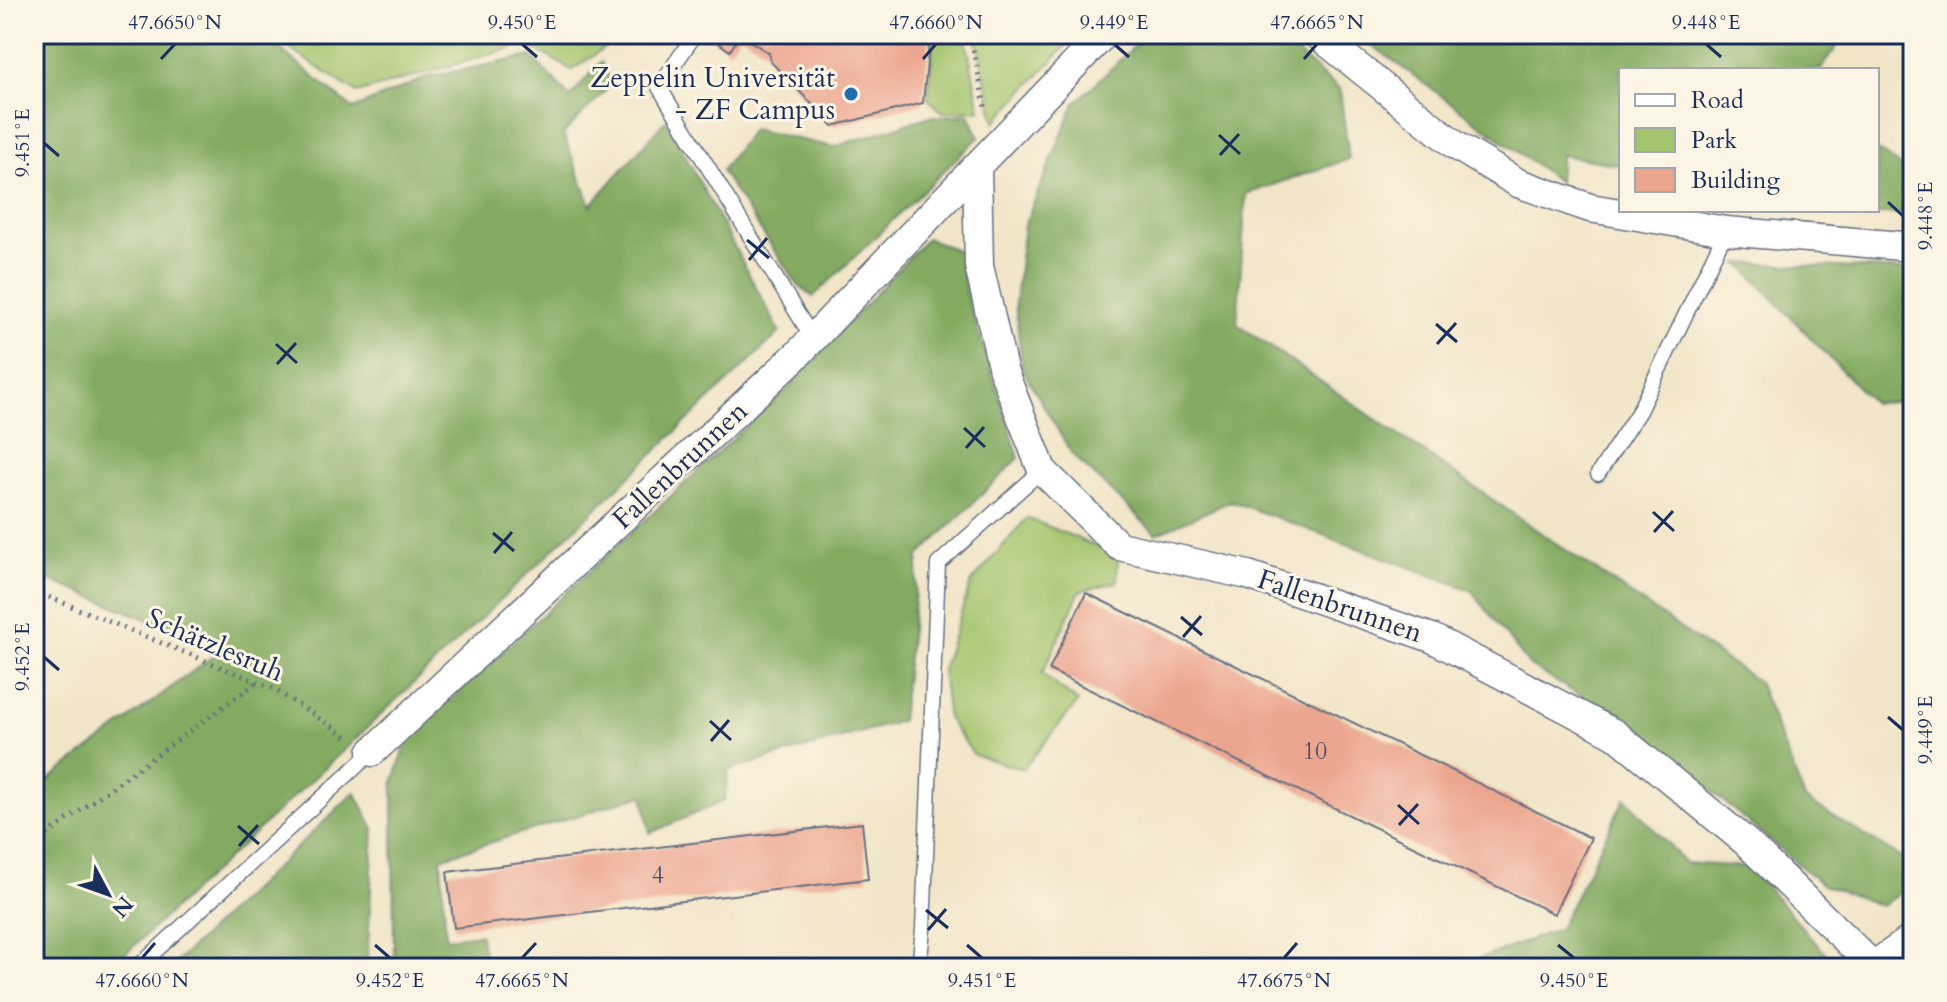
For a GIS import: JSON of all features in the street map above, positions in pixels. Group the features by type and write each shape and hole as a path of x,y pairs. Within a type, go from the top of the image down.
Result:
{"street":[{"name":"Fallenbrunnen","path":"372,752 813,339 1104,34"},
{"path":"1317,34 1342,48 1455,145 1518,183 1590,208 1726,231 1913,247"},
{"name":"Fallenbrunnen","path":"985,158 979,266 1003,370 1042,470 1119,546 1248,575 1432,638 1615,734 1746,842 1871,967 1913,938"}],"lane":[{"path":"689,43 659,87 813,339"},
{"path":"1598,474 1639,411 1726,231"},
{"path":"919,968 938,564 1042,470"},
{"path":"137,968 372,752"}],"path":[{"path":"970,34 985,158"},
{"name":"Schätzlesruh","path":"34,591 272,688 372,752"},
{"path":"34,844 257,682"}],"green space":[{"path":"34,34 270,34 274,44 353,109 428,77 531,56 570,97 601,62 612,84 563,134 591,205 666,120 780,332 347,747 110,968 34,968 34,791 222,649 34,574"},
{"path":"276,34 618,34 607,46 572,70 526,44 357,93 278,41"},
{"path":"934,34 965,34 980,110 943,112 928,99"},
{"path":"975,34 1068,34 1073,38 995,122"},
{"path":"1147,34 1275,34 1340,90 1349,159 1246,194 1237,324 1758,682 1805,799 1913,865 1913,884 1882,906 1823,885 1641,732 1530,666 1471,590 1231,501 1156,534 1072,454 1022,369 1015,302 1024,226 1075,103"},
{"path":"1374,34 1845,34 1822,68 1619,68 1619,165 1561,155 1559,182 1369,43"},
{"path":"969,114 979,137 813,297 797,284 721,171 752,129 834,147 927,117"},
{"path":"1879,151 1913,174 1906,213 1838,216 1836,212 1879,212"},
{"path":"927,238 959,251 966,293 1019,458 919,556 901,721 729,770 724,801 650,833 643,795 441,858 446,938 480,934 487,968 394,968 393,783 407,740 788,388"},
{"path":"1739,263 1913,270 1913,401 1873,403"},
{"path":"1027,518 1118,555 1117,582 1080,591 1042,674 1078,702 1023,769 974,755 948,719 942,670 971,583"},
{"path":"355,792 374,829 367,968 170,968"},
{"path":"1625,798 1685,863 1749,867 1838,968 1474,968 1476,960 1559,929"}],"building":[{"path":"706,34 930,34 923,103 833,126 771,62 769,53 740,35 730,51"},
{"path":"1086,593 1591,838 1554,914 1049,670"},
{"path":"862,823 868,879 454,928 447,872"}],"place":[{"name":"Zeppelin Universität - ZF Campus","path":"851,94"}]}
